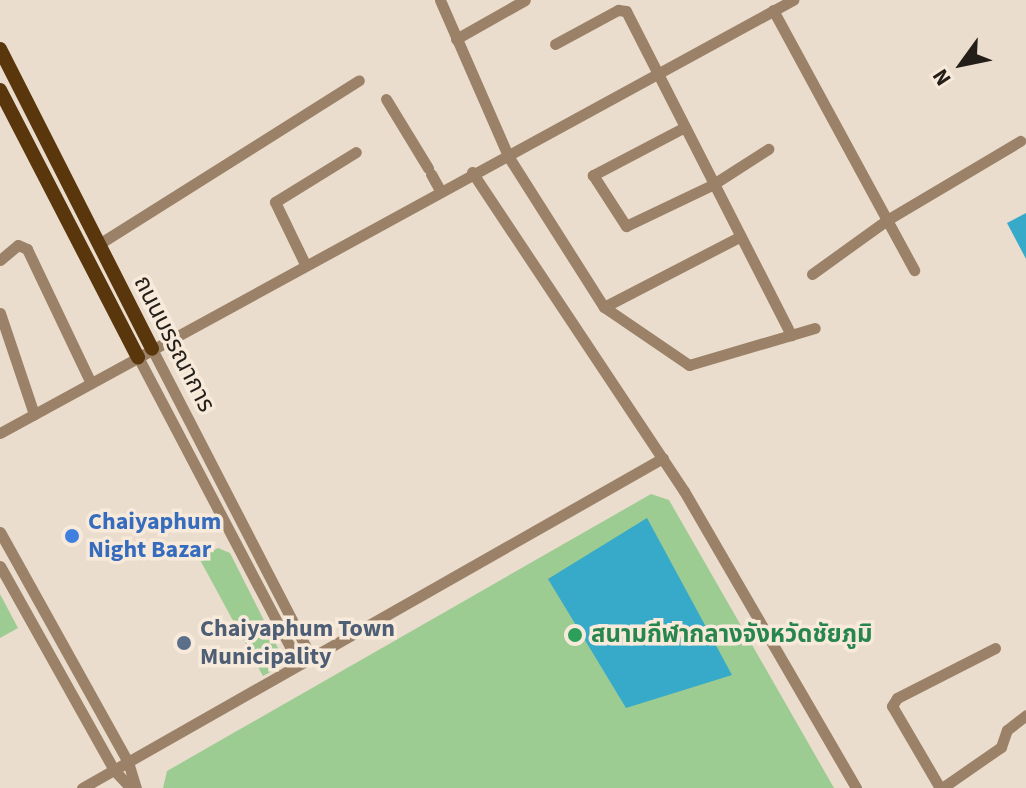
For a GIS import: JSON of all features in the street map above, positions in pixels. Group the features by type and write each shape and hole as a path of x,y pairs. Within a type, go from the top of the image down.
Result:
{"main road":[{"name":"ถนนบรรณาการ","path":"0,49 152,349"},
{"name":"ถนนบรรณาการ","path":"1,91 138,357"}],"street":[{"path":"440,0 508,156 604,307 689,365 815,328"},
{"path":"456,39 525,0"},
{"path":"0,433 472,172 508,156 793,0"},
{"path":"555,44 622,9 791,335"},
{"path":"773,10 914,270"},
{"path":"99,244 359,80"},
{"path":"1,91 18,85"},
{"path":"386,99 440,190"},
{"path":"683,128 593,175 626,226 712,185 768,149"},
{"path":"812,274 887,220 1020,141"},
{"path":"305,264 275,202 356,152"},
{"path":"472,172 663,458 856,788"},
{"path":"604,307 739,237"},
{"path":"0,260 18,245 27,249 91,383"},
{"path":"0,313 34,414"},
{"name":"ถนนบรรณาการ","path":"152,349 311,657"},
{"name":"ถนนบรรณาการ","path":"138,357 299,664"},
{"path":"82,788 663,458"},
{"path":"0,532 128,762 134,788"},
{"path":"0,566 114,770 134,788"},
{"path":"995,648 897,698 892,706 941,788 1001,747 1007,730 1026,715"}],"green space":[{"name":"สนามกีฬากลางจังหวัดชัยภูมิ","path":"651,494 669,500 834,788 163,788 167,771"},
{"path":"218,548 230,553 281,654 279,667 263,676 199,558"},
{"path":"0,594 18,628 0,638"}],"water":[{"path":"1026,213 1026,259 1007,223"},
{"path":"647,518 732,675 626,708 548,579"}],"place":[{"name":"Chaiyaphum Night Bazar","path":"72,536"},
{"name":"สนามกีฬากลางจังหวัดชัยภูมิ","path":"575,635"},
{"name":"Chaiyaphum Town Municipality","path":"184,643"}]}
